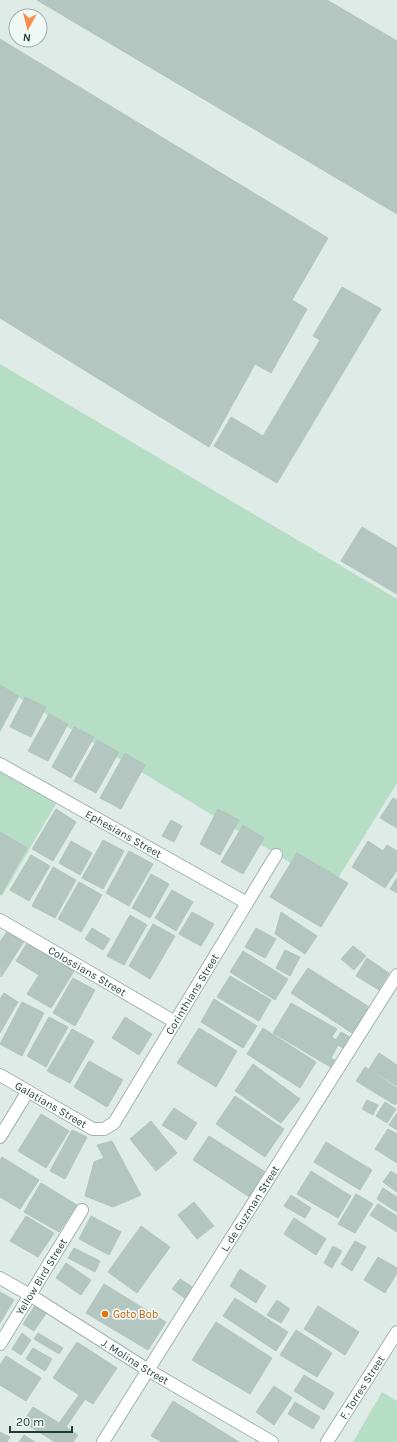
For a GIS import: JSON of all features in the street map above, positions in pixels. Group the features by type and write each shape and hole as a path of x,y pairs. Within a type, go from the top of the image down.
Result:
{"street":[{"name":"Ephesians Street","path":"0,764 247,903"},
{"name":"Corinthians Street","path":"104,1129 114,1123 276,855"},
{"name":"Colossians Street","path":"0,920 175,1022"},
{"name":"L. de Guzman Street","path":"104,1442 397,976"},
{"name":"Galatians Street","path":"0,1075 93,1129 104,1129"},
{"path":"0,1137 28,1091"},
{"name":"Yellow Bird Street","path":"0,1344 82,1210"},
{"name":"J. Molina Street","path":"0,1278 30,1295 148,1370 272,1442"},
{"name":"F. Torres Street","path":"327,1442 397,1332"}],"green space":[{"path":"0,364 397,599 397,783 332,888 0,686"},
{"path":"0,768 57,802 2,896 0,895"},
{"path":"382,1392 397,1401 397,1442 353,1442"}],"building":[{"path":"37,0 327,0 397,41 397,214"},
{"path":"0,39 8,44 8,48 15,48 328,238 292,300 307,309 271,373 255,364 209,447 0,318"},
{"path":"342,287 381,309 277,483 214,446 231,417 263,436 320,340 313,336"},
{"path":"362,527 397,548 397,594 341,561"},
{"path":"0,685 19,696 0,731"},
{"path":"25,697 46,707 31,737 10,727"},
{"path":"49,714 68,724 48,761 28,751"},
{"path":"74,727 94,737 71,778 52,767"},
{"path":"97,740 119,752 96,793 74,781"},
{"path":"125,753 145,765 121,809 100,798"},
{"path":"393,798 397,800 397,828 380,818"},
{"path":"56,809 76,822 53,861 32,849"},
{"path":"218,809 239,820 220,855 200,844"},
{"path":"171,820 182,826 174,842 162,836"},
{"path":"243,825 264,838 243,874 221,862"},
{"path":"0,832 27,848 1,894 0,894"},
{"path":"103,840 124,851 103,889 82,878"},
{"path":"71,841 92,853 80,875 59,863"},
{"path":"368,841 383,851 387,845 397,851 397,870 385,888 352,867"},
{"path":"129,851 153,864 129,906 106,893"},
{"path":"297,853 348,883 321,927 270,897"},
{"path":"31,855 50,866 29,901 10,890"},
{"path":"53,867 76,880 55,918 32,906"},
{"path":"151,874 169,884 150,918 132,908"},
{"path":"397,878 397,893 390,889"},
{"path":"79,882 102,895 81,932 58,919"},
{"path":"172,890 193,902 176,931 155,918"},
{"path":"192,912 214,924 201,946 179,934"},
{"path":"281,912 317,936 305,954 275,934"},
{"path":"130,915 147,925 124,965 107,956"},
{"path":"153,924 175,936 150,979 129,966"},
{"path":"92,928 110,939 103,950 85,939"},
{"path":"256,928 276,939 265,958 245,947"},
{"path":"8,930 25,940 1,977 0,942"},
{"path":"27,943 74,971 51,1008 27,994 39,975 16,961"},
{"path":"353,946 366,956 354,970 341,959"},
{"path":"285,950 300,957 290,976 276,968"},
{"path":"243,951 288,979 275,1000 230,972"},
{"path":"367,958 389,973 379,990 356,976"},
{"path":"308,968 369,1007 352,1033 291,993"},
{"path":"230,976 271,1000 259,1021 217,997"},
{"path":"73,978 95,990 75,1026 53,1013"},
{"path":"4,993 18,1002 0,1033 0,999"},
{"path":"214,999 257,1026 243,1048 201,1022"},
{"path":"22,1002 44,1013 22,1056 0,1044"},
{"path":"291,1003 337,1029 332,1037 336,1040 341,1032 352,1038 345,1049 338,1045 331,1058 338,1062 334,1069 273,1033"},
{"path":"49,1017 68,1027 46,1067 27,1056"},
{"path":"125,1017 152,1034 139,1055 112,1038"},
{"path":"199,1028 237,1051 216,1087 177,1063"},
{"path":"263,1028 316,1062 300,1088 247,1054"},
{"path":"72,1029 94,1041 70,1083 47,1071"},
{"path":"379,1053 397,1065 397,1086 369,1069"},
{"path":"89,1061 123,1080 107,1107 74,1087"},
{"path":"253,1064 300,1099 281,1123 235,1091"},
{"path":"365,1067 397,1088 397,1102 395,1105 356,1081"},
{"path":"235,1096 284,1129 265,1157 216,1124"},
{"path":"367,1100 378,1105 373,1115 362,1109"},
{"path":"385,1102 396,1109 387,1123 376,1116"},
{"path":"174,1108 197,1123 186,1140 162,1125"},
{"path":"397,1113 397,1130 389,1125"},
{"path":"41,1114 69,1131 46,1168 18,1151"},
{"path":"151,1121 177,1153 156,1171 130,1139"},
{"path":"388,1129 397,1134 397,1163 375,1149"},
{"path":"72,1130 87,1137 65,1179 50,1171"},
{"path":"209,1136 267,1173 251,1198 193,1160"},
{"path":"112,1141 141,1195 113,1207 85,1196 94,1162 104,1158 97,1145"},
{"path":"326,1142 372,1170 360,1190 314,1162"},
{"path":"2,1157 39,1180 20,1209 0,1197 0,1160"},
{"path":"311,1171 351,1196 338,1218 297,1194"},
{"path":"391,1171 397,1175 397,1192 383,1182"},
{"path":"41,1183 77,1205 59,1232 24,1212"},
{"path":"383,1188 397,1197 397,1212 377,1199"},
{"path":"356,1194 373,1204 355,1233 338,1224"},
{"path":"291,1195 311,1208 305,1218 284,1206"},
{"path":"194,1202 214,1226 197,1239 178,1215"},
{"path":"378,1204 397,1216 397,1232 370,1215"},
{"path":"26,1216 54,1233 38,1257 10,1241"},
{"path":"91,1216 121,1232 109,1255 79,1239"},
{"path":"294,1218 326,1239 316,1255 284,1234"},
{"path":"141,1226 170,1247 137,1293 108,1272"},
{"path":"355,1241 366,1247 352,1271 341,1264"},
{"path":"333,1246 342,1251 332,1268 324,1263"},
{"path":"74,1248 100,1261 95,1272 68,1258"},
{"path":"378,1257 397,1268 397,1273 385,1293 364,1280"},
{"path":"66,1263 91,1280 81,1295 56,1278"},
{"path":"240,1269 266,1286 256,1303 230,1286"},
{"path":"180,1279 194,1288 186,1299 172,1289"},
{"path":"104,1284 166,1322 148,1350 86,1313"},
{"path":"0,1292 14,1300 0,1323"},
{"path":"235,1298 288,1332 276,1351 223,1316"},
{"path":"277,1300 290,1309 281,1323 267,1315"},
{"path":"36,1304 47,1312 34,1331 23,1324"},
{"path":"318,1306 359,1332 345,1355 304,1329"},
{"path":"216,1322 272,1358 250,1394 192,1360"},
{"path":"296,1330 332,1353 317,1377 280,1355"},
{"path":"22,1333 31,1340 21,1355 12,1349"},
{"path":"38,1333 63,1348 59,1354 34,1339"},
{"path":"77,1342 117,1368 93,1404 85,1399 66,1427 78,1435 73,1442 55,1442 23,1422 33,1407 59,1423 79,1395 53,1378"},
{"path":"33,1348 52,1359 45,1371 26,1359"},
{"path":"6,1356 41,1378 26,1401 0,1385 0,1365"},
{"path":"304,1375 334,1393 324,1410 294,1391"},
{"path":"274,1386 292,1398 274,1425 256,1412"},
{"path":"173,1401 239,1442 162,1442 151,1436"},
{"path":"295,1402 320,1417 313,1429 288,1414"},
{"path":"0,1432 10,1437 7,1442 0,1442"},
{"path":"24,1435 35,1442 19,1442"}],"place":[{"name":"Goto Bob","path":"105,1314"}]}
